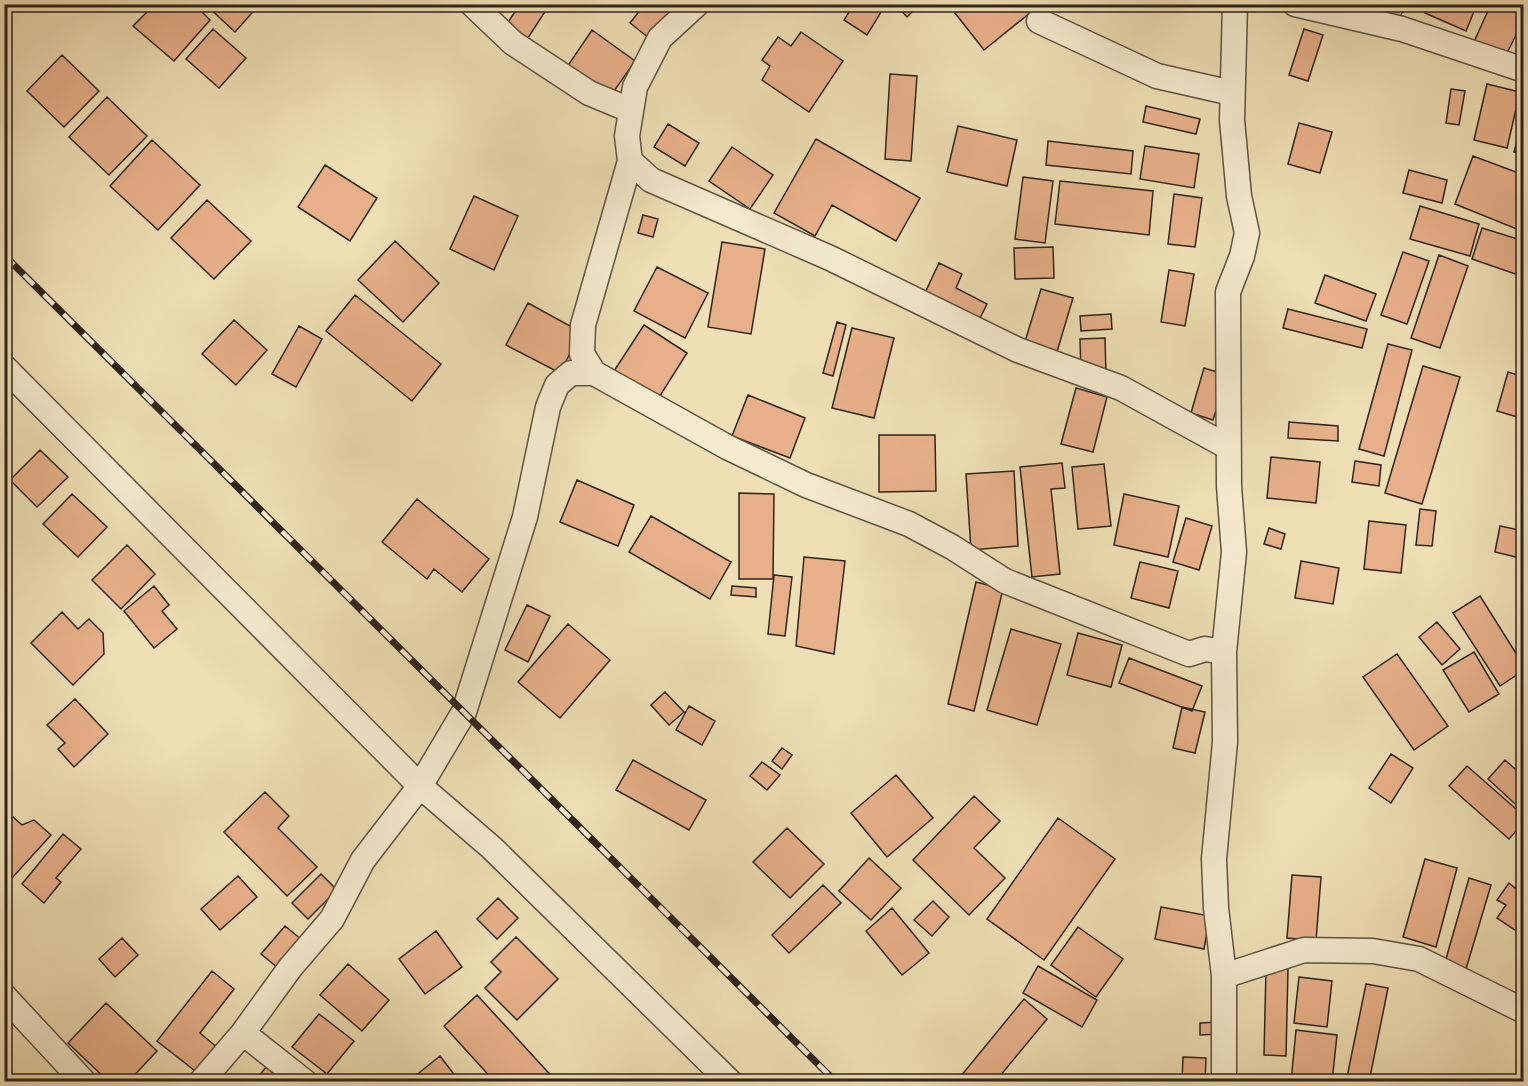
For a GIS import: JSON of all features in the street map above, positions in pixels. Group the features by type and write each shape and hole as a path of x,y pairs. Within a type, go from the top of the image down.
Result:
{"street":[{"path":"472,4 513,43 590,93 630,110"},
{"path":"594,374 582,354 583,325 630,161 627,136 635,87 660,38 697,4"},
{"path":"1224,1082 1224,976 1216,908 1214,859 1225,742 1224,652 1234,552 1228,447 1228,292 1247,233 1239,196 1232,93 1235,4"},
{"path":"1295,4 1402,29 1524,70"},
{"path":"1039,21 1157,76 1232,93"},
{"path":"630,161 651,180 830,258 1018,350 1121,388 1228,447"},
{"path":"4,367 420,786 492,848 730,1082"},
{"path":"201,1082 243,1033 290,968 332,919 363,860 420,786 464,712 525,517 548,407 557,385 571,373 594,374 727,447 806,485 909,524 952,546 1005,581 1189,654 1205,649 1224,652"},
{"path":"1224,976 1304,950 1373,951 1419,959 1524,1011"},
{"path":"4,996 84,1082"},
{"path":"243,1033 305,1082"}],"building":[{"path":"155,4 194,4 210,20 174,61 133,26"},
{"path":"205,4 260,4 235,32"},
{"path":"520,4 550,4 526,41 505,27"},
{"path":"645,4 676,4 649,38 630,23"},
{"path":"854,4 886,4 867,35 844,20"},
{"path":"895,4 920,4 907,17"},
{"path":"966,4 1041,4 984,50 955,13"},
{"path":"1367,4 1406,4 1399,19"},
{"path":"1428,4 1477,4 1466,31 1425,13"},
{"path":"1491,4 1524,4 1524,19 1505,57 1474,42"},
{"path":"213,29 246,58 219,88 186,59"},
{"path":"1304,29 1323,35 1308,81 1289,75"},
{"path":"592,30 635,61 610,97 567,67"},
{"path":"801,32 843,61 809,112 762,80 770,66 762,60 778,37 791,46"},
{"path":"62,55 99,91 64,127 27,91"},
{"path":"890,74 917,76 911,161 885,159"},
{"path":"1487,84 1520,92 1507,148 1474,140"},
{"path":"1451,89 1465,91 1459,125 1446,123"},
{"path":"107,97 147,136 109,175 69,137"},
{"path":"1146,106 1200,119 1196,134 1143,122"},
{"path":"1524,116 1524,155 1514,152"},
{"path":"1299,123 1332,132 1320,173 1288,164"},
{"path":"668,124 699,143 685,166 654,147"},
{"path":"958,126 1017,140 1007,186 947,172"},
{"path":"816,139 920,198 896,241 832,205 815,236 774,213"},
{"path":"152,140 200,185 158,230 110,186"},
{"path":"1048,141 1133,151 1131,174 1046,165"},
{"path":"1145,146 1199,154 1194,188 1140,179"},
{"path":"732,147 773,175 750,209 709,181"},
{"path":"1473,156 1524,175 1524,232 1455,204"},
{"path":"325,165 377,198 350,241 298,207"},
{"path":"1409,170 1447,180 1442,203 1403,193"},
{"path":"1023,177 1053,181 1045,243 1015,239"},
{"path":"1060,181 1153,191 1149,235 1055,224"},
{"path":"1174,194 1202,198 1195,247 1168,244"},
{"path":"474,196 518,216 494,270 450,249"},
{"path":"207,200 251,241 214,279 171,238"},
{"path":"1420,206 1479,224 1470,256 1410,239"},
{"path":"643,215 658,219 653,237 638,233"},
{"path":"1482,228 1524,241 1524,277 1472,259"},
{"path":"395,241 439,283 403,322 358,280"},
{"path":"722,242 765,249 751,334 708,327"},
{"path":"1053,247 1054,278 1015,279 1014,248"},
{"path":"1403,252 1429,261 1407,324 1381,315"},
{"path":"1439,255 1468,266 1440,348 1411,338"},
{"path":"939,263 962,274 956,288 987,304 978,322 924,295"},
{"path":"657,267 708,293 685,338 634,311"},
{"path":"1169,270 1194,274 1185,326 1161,322"},
{"path":"1325,275 1376,294 1366,321 1315,303"},
{"path":"1041,289 1073,298 1056,355 1024,345"},
{"path":"355,295 441,364 412,401 326,331"},
{"path":"528,303 581,332 560,373 506,345"},
{"path":"1288,309 1367,329 1362,348 1283,328"},
{"path":"1111,314 1112,329 1081,331 1080,316"},
{"path":"234,320 267,350 236,385 202,354"},
{"path":"837,322 846,325 833,376 823,373"},
{"path":"644,325 687,353 658,399 614,371"},
{"path":"299,326 322,339 296,387 272,374"},
{"path":"852,328 894,338 874,418 832,408"},
{"path":"1105,338 1106,375 1081,376 1080,339"},
{"path":"1388,344 1412,350 1384,456 1359,449"},
{"path":"1423,366 1460,377 1422,504 1385,493"},
{"path":"1204,368 1227,375 1213,420 1191,413"},
{"path":"1508,372 1524,377 1524,419 1497,411"},
{"path":"1076,388 1107,397 1093,452 1061,444"},
{"path":"748,395 805,418 790,458 732,436"},
{"path":"1289,422 1338,426 1338,441 1288,438"},
{"path":"879,435 935,435 936,491 879,492"},
{"path":"40,450 68,477 37,507 10,480"},
{"path":"1271,457 1320,462 1316,503 1267,498"},
{"path":"1355,461 1381,465 1379,486 1352,482"},
{"path":"1062,463 1065,488 1051,489 1060,574 1032,577 1020,467"},
{"path":"1104,464 1111,526 1078,529 1072,467"},
{"path":"1014,471 1018,546 971,550 966,474"},
{"path":"577,480 634,505 618,546 560,522"},
{"path":"739,493 774,494 773,579 739,579"},
{"path":"72,494 107,527 78,557 43,524"},
{"path":"1124,494 1179,506 1168,557 1114,545"},
{"path":"417,499 489,559 462,592 434,569 427,579 382,542"},
{"path":"1420,509 1436,511 1432,546 1416,545"},
{"path":"651,516 731,562 710,599 629,552"},
{"path":"1186,518 1212,526 1199,570 1173,562"},
{"path":"1369,521 1406,525 1401,573 1364,569"},
{"path":"1500,526 1524,531 1524,559 1495,552"},
{"path":"1269,528 1285,534 1281,549 1264,544"},
{"path":"127,545 155,574 121,609 92,580"},
{"path":"804,557 845,561 834,654 796,646"},
{"path":"1301,561 1339,568 1333,604 1295,598"},
{"path":"1140,562 1178,571 1169,608 1131,598"},
{"path":"774,575 792,577 785,636 768,634"},
{"path":"976,582 1003,589 974,711 948,704"},
{"path":"154,586 169,605 162,611 177,629 154,648 124,611"},
{"path":"732,586 756,588 756,597 731,595"},
{"path":"1480,596 1524,666 1524,670 1500,686 1453,613"},
{"path":"527,605 550,616 528,662 505,650"},
{"path":"62,612 78,629 89,619 103,633 104,654 73,685 31,643"},
{"path":"1437,622 1460,649 1442,665 1419,637"},
{"path":"568,624 610,660 560,718 518,682"},
{"path":"1011,629 1061,644 1037,725 987,710"},
{"path":"1078,633 1122,645 1111,687 1067,675"},
{"path":"1474,652 1499,694 1469,712 1443,670"},
{"path":"1397,654 1448,726 1414,750 1363,677"},
{"path":"1129,658 1202,686 1192,711 1119,683"},
{"path":"665,692 684,712 669,725 651,705"},
{"path":"75,699 108,734 74,767 58,749 65,743 47,725"},
{"path":"689,706 715,721 702,745 676,730"},
{"path":"1182,707 1205,712 1195,753 1173,748"},
{"path":"782,748 792,755 782,769 772,761"},
{"path":"1391,754 1413,768 1391,803 1369,788"},
{"path":"633,760 706,800 689,830 616,790"},
{"path":"1505,760 1524,777 1524,812 1488,779"},
{"path":"762,762 780,775 767,790 750,776"},
{"path":"1467,766 1524,816 1524,822 1509,839 1449,786"},
{"path":"896,775 933,818 887,857 851,813"},
{"path":"265,792 289,816 278,828 317,867 287,896 224,832"},
{"path":"974,796 1000,821 974,848 1005,878 969,915 913,860"},
{"path":"13,817 22,825 34,820 51,835 12,878 4,871 4,826"},
{"path":"1058,818 1115,859 1044,960 987,919"},
{"path":"787,828 824,864 790,898 753,862"},
{"path":"63,834 81,849 56,878 61,882 44,903 22,884"},
{"path":"869,858 901,888 871,920 839,891"},
{"path":"1425,859 1457,868 1436,947 1403,937"},
{"path":"321,874 337,890 308,919 292,903"},
{"path":"1292,875 1321,877 1316,941 1287,938"},
{"path":"238,876 257,897 220,930 201,909"},
{"path":"1524,876 1524,936 1497,918 1506,905 1497,900 1509,883 1515,888"},
{"path":"1469,878 1491,885 1463,979 1442,973"},
{"path":"823,885 841,903 789,953 772,935"},
{"path":"498,898 518,918 497,939 477,919"},
{"path":"933,901 949,917 932,936 914,920"},
{"path":"1161,907 1210,916 1204,949 1155,939"},
{"path":"892,908 929,953 902,975 866,931"},
{"path":"285,926 302,940 278,968 261,954"},
{"path":"1078,927 1123,959 1096,997 1051,965"},
{"path":"436,931 462,967 425,994 399,959"},
{"path":"516,937 558,979 517,1020 485,988 501,972 491,962"},
{"path":"122,938 138,955 115,977 99,959"},
{"path":"348,964 389,1000 362,1031 320,995"},
{"path":"1038,966 1097,1000 1082,1027 1023,993"},
{"path":"1266,968 1288,969 1286,1056 1264,1055"},
{"path":"212,971 234,989 200,1033 219,1049 199,1074 157,1041"},
{"path":"1299,977 1332,981 1327,1027 1294,1023"},
{"path":"1366,984 1388,988 1369,1082 1346,1082"},
{"path":"477,995 557,1082 495,1082 444,1026"},
{"path":"1024,999 1047,1019 995,1082 956,1082"},
{"path":"106,1003 157,1051 128,1082 109,1082 68,1043"},
{"path":"319,1014 354,1041 327,1074 292,1047"},
{"path":"1218,1022 1218,1034 1200,1035 1200,1023"},
{"path":"1296,1030 1337,1035 1332,1082 1291,1082"},
{"path":"440,1056 460,1082 417,1082 414,1077"},
{"path":"1183,1057 1206,1058 1205,1082 1182,1082"},
{"path":"267,1066 285,1081 254,1082"}],"railway":[{"path":"4,255 836,1082"}]}
